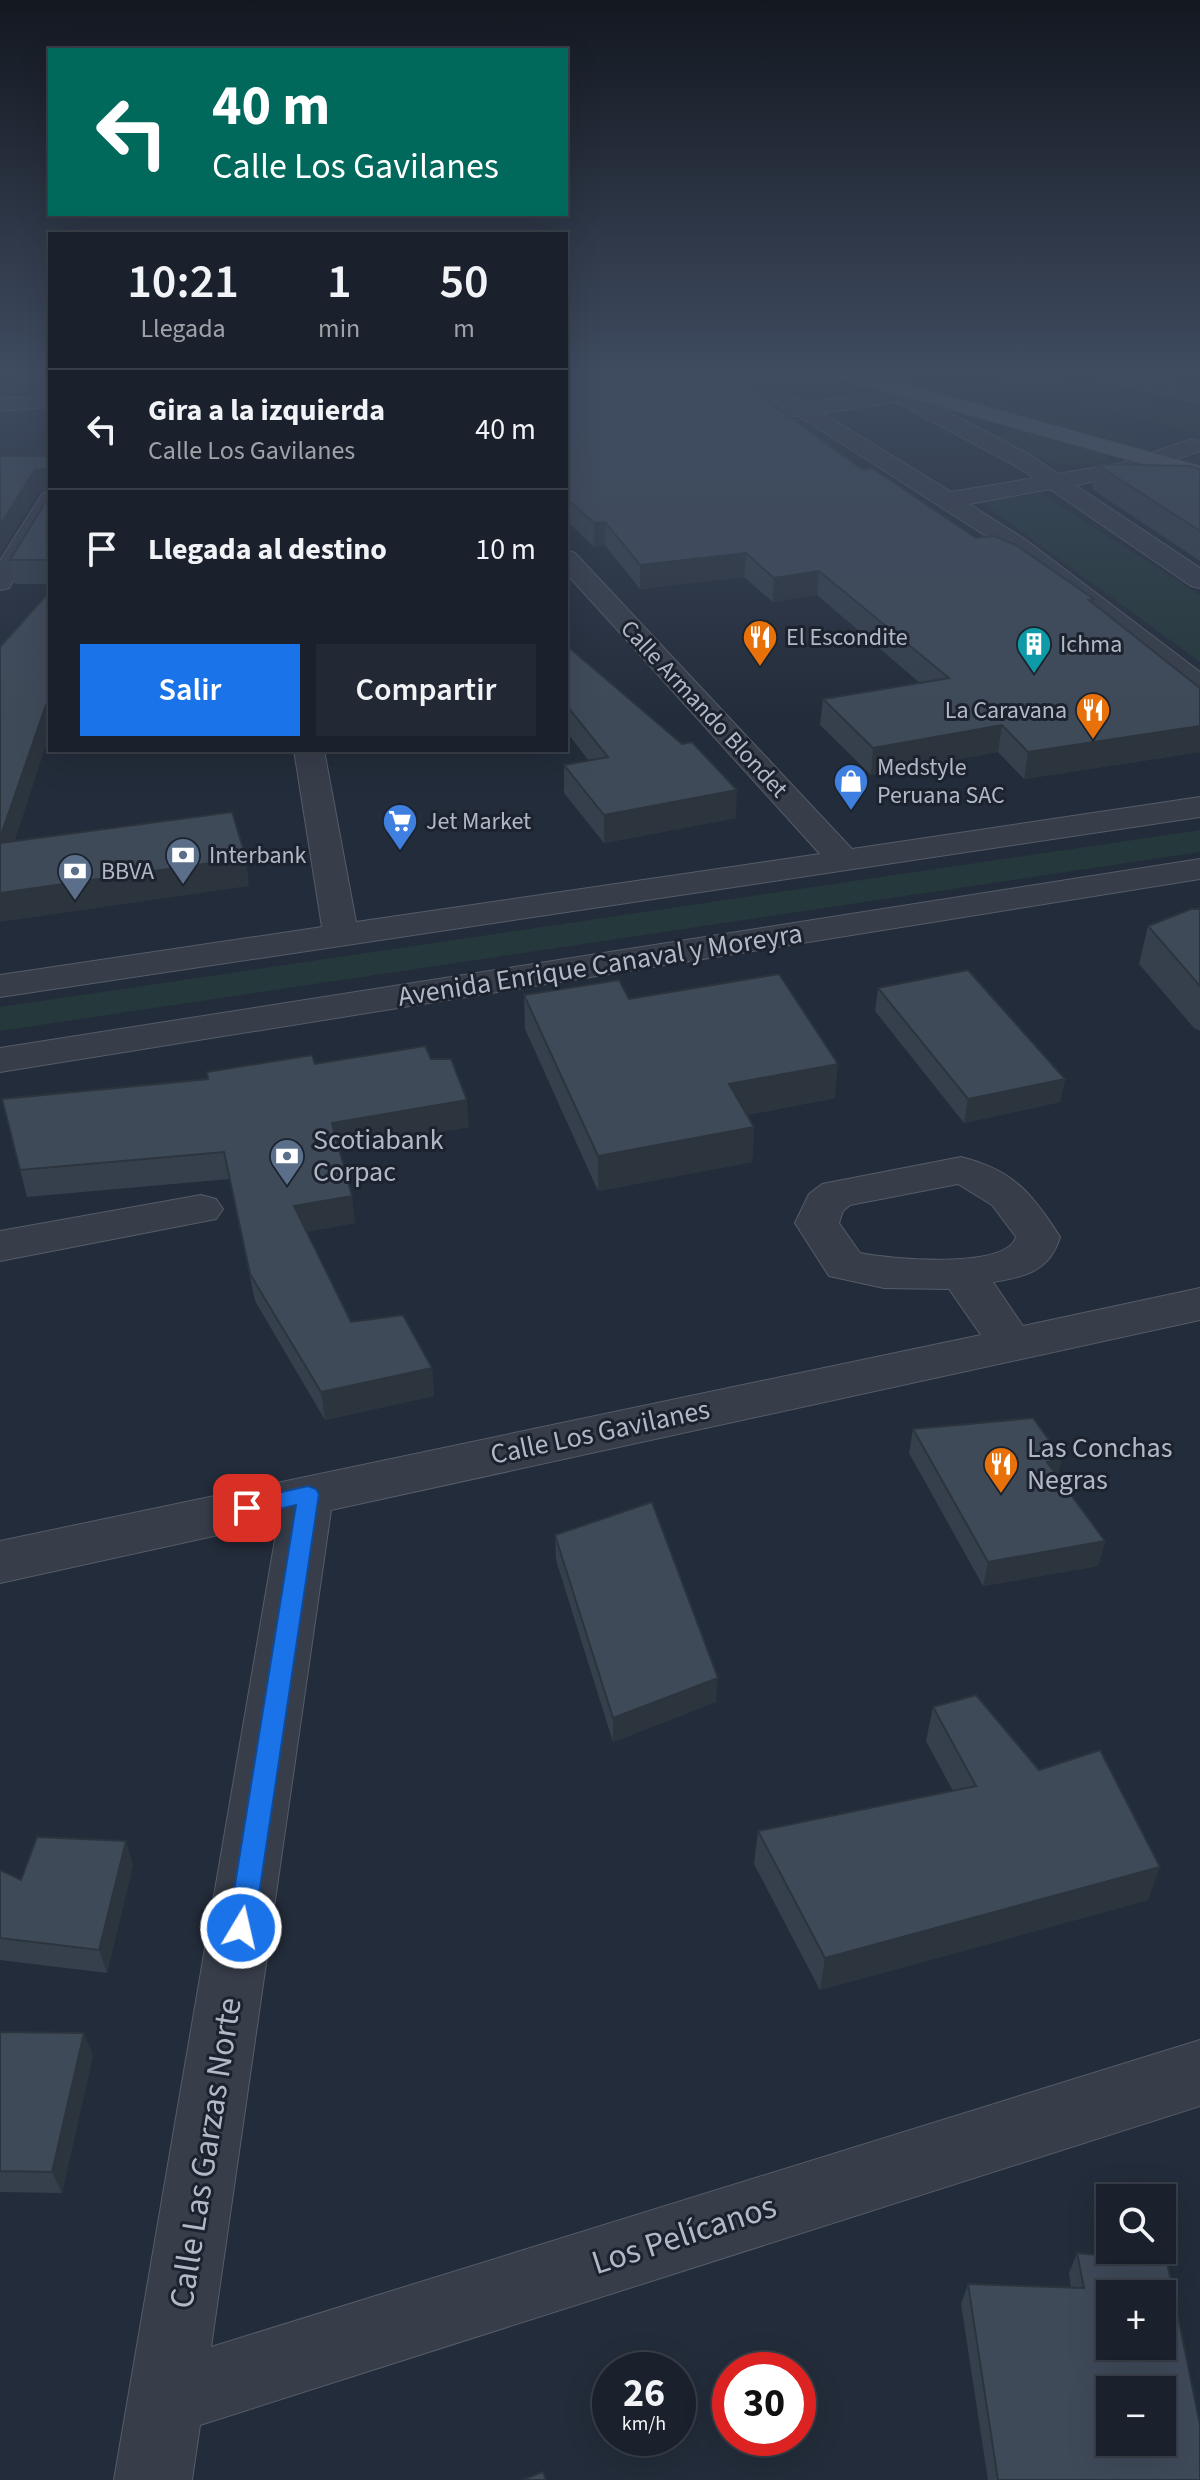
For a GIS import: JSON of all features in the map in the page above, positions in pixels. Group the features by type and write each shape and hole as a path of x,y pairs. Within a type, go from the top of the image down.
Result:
{"street":[{"path":"923,488 1057,572 1200,686"},
{"path":"937,497 989,488"},
{"path":"1065,488 1200,580"},
{"path":"0,582 39,532 48,505"},
{"name":"Calle Armando Blondet","path":"568,560 843,859"},
{"path":"309,752 341,936"},
{"path":"0,986 1200,807"},
{"name":"Avenida Enrique Canaval y Moreyra","path":"0,1060 1200,869"},
{"path":"0,1246 201,1209"},
{"path":"961,1274 983,1300 1011,1345"},
{"name":"Calle Los Gavilanes","path":"0,1562 1200,1304"},
{"name":"Calle Las Garzas Norte","path":"153,2480 308,1494"},
{"name":"Los Pelícanos","path":"167,2398 1200,2073"}],"shaded area":[{"path":"1040,493 1200,595 1200,662 981,502"},
{"path":"1200,830 1200,852 0,1031 0,1007"}],"building":[{"path":"0,488 24,488 0,525"},
{"path":"568,488 901,488 976,538 994,536 1016,545 1094,599 1089,600 1200,688 1200,726 1028,752 1002,725 873,748 823,699 949,678 819,571 774,578 746,553 640,565 605,522 594,523 568,500"},
{"path":"1133,488 1200,488 1200,531"},
{"path":"48,498 48,560 10,560"},
{"path":"48,593 48,702 0,838 0,647"},
{"path":"568,647 682,744 692,742 737,790 604,815 564,765 608,757 568,707"},
{"path":"232,812 246,858 0,893 0,843"},
{"path":"1191,909 1200,909 1200,986 1148,926"},
{"path":"968,970 1065,1079 968,1099 878,988"},
{"path":"779,974 838,1064 729,1084 754,1127 598,1156 524,995 619,980 629,999"},
{"path":"425,1046 431,1059 451,1059 467,1100 332,1123 352,1196 294,1206 351,1322 403,1315 432,1368 321,1392 250,1274 224,1152 20,1170 2,1099 208,1079 207,1072 312,1055 315,1064"},
{"path":"1033,1418 1062,1458 1047,1462 1105,1541 988,1562 913,1429"},
{"path":"652,1502 718,1678 613,1718 555,1535"},
{"path":"976,1695 1039,1770 1100,1750 1160,1867 825,1958 758,1831 976,1786 933,1707"},
{"path":"37,1837 126,1841 99,1950 0,1938 0,1870 21,1880"},
{"path":"0,2032 84,2033 52,2172 0,2171"},
{"path":"1077,2253 1096,2255 1096,2264 1167,2264 1171,2280 1096,2280 1096,2360 1176,2360 1176,2306 1200,2425 1200,2480 998,2480 968,2284 1084,2288"},
{"path":"543,2472 546,2480 522,2480"}],"place":[{"name":"El Escondite","path":"760,668"},
{"name":"Ichma","path":"1034,675"},
{"name":"La Caravana","path":"1093,741"},
{"name":"Medstyle Peruana SAC","path":"851,812"},
{"name":"Jet Market","path":"400,852"},
{"name":"Interbank","path":"183,886"},
{"name":"BBVA","path":"75,902"},
{"name":"Scotiabank Corpac","path":"287,1187"},
{"name":"Las Conchas Negras","path":"1001,1495"}],"route":[{"path":"241,1928 308,1494 247,1508"}]}
